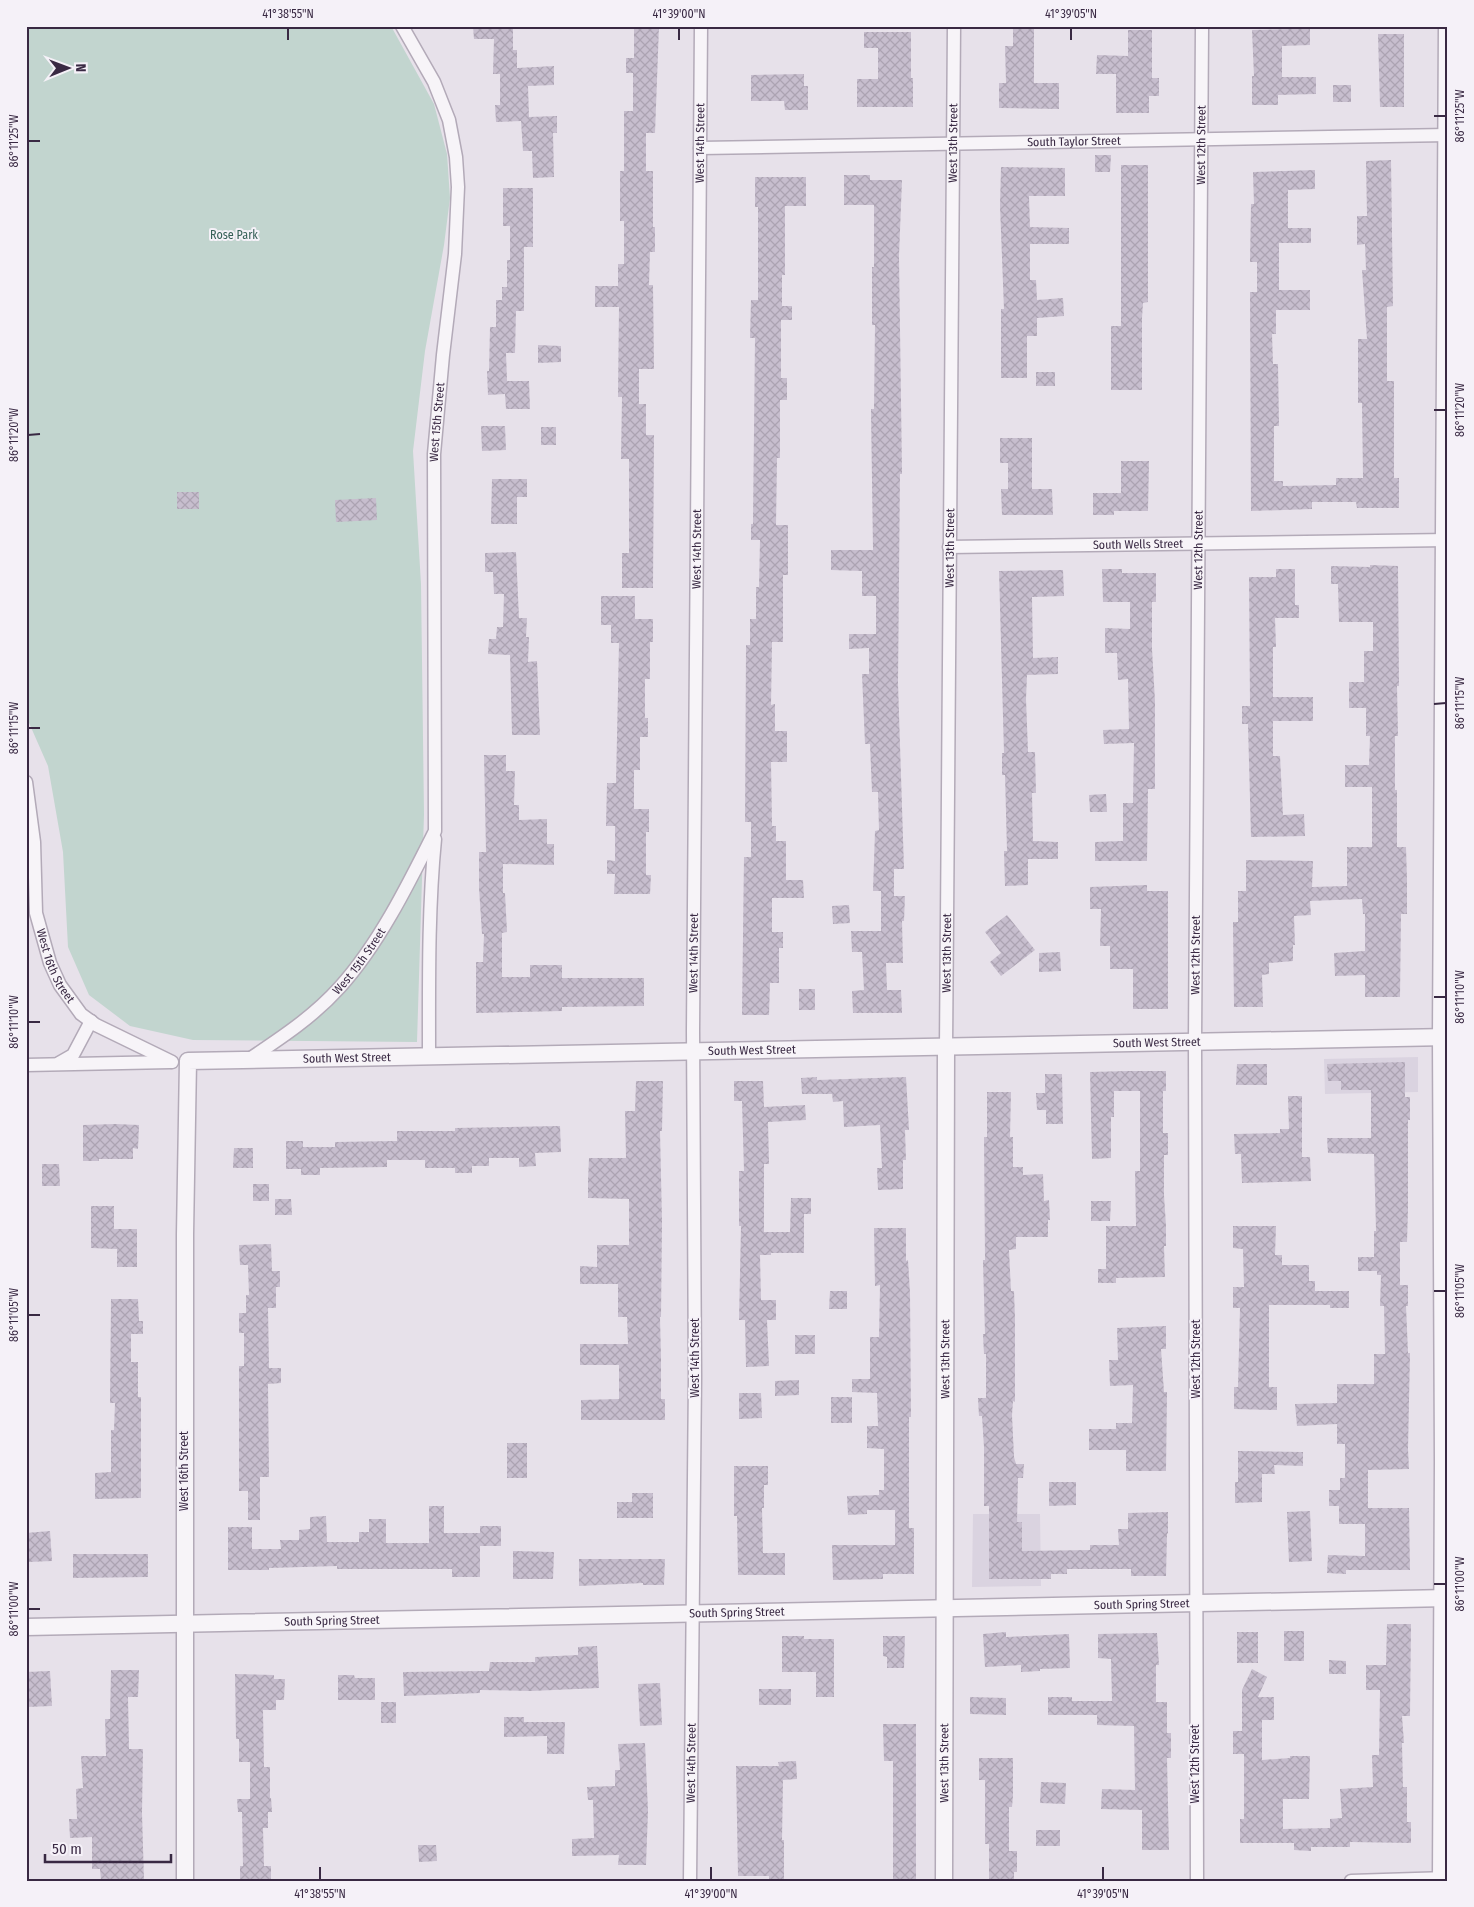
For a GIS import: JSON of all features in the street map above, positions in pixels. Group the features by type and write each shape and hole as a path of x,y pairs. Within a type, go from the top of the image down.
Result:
{"street":[{"name":"West 15th Street","path":"402,26 434,82 449,120 456,157 458,187 454,254 434,454 435,831 430,915 429,1056"},
{"name":"West 14th Street","path":"690,1881 695,1377 694,1052 701,26"},
{"name":"West 13th Street","path":"944,1881 946,1048 954,26"},
{"path":"1351,1881 1442,1879 1444,1598 1445,26"},
{"name":"West 12th Street","path":"1197,1881 1195,1041 1202,28"},
{"name":"South Taylor Street","path":"700,148 952,142 1200,140 1446,135"},
{"name":"South Wells Street","path":"949,547 1445,540"},
{"name":"West 16th Street","path":"26,782 34,842 36,912 50,963 60,985 81,1014 90,1021 180,1062 185,1224 185,1881"},
{"name":"West 15th Street","path":"248,1060 293,1031 340,986 375,940 418,866 435,831"},
{"path":"61,1062 73,1055 90,1021"},
{"name":"South West Street","path":"26,1065 61,1062 180,1062 1443,1037"},
{"name":"South Spring Street","path":"26,1627 1444,1598"}],"shaded area":[{"path":"1418,1057 1418,1092 1325,1094 1324,1059"},
{"path":"973,1514 1040,1514 1041,1586 972,1587"}],"green space":[{"name":"Rose Park","path":"26,26 391,26 434,104 447,154 450,198 444,245 425,351 413,451 421,584 424,814 417,1042 193,1040 130,1026 89,995 68,947 63,852 48,766 26,716"}],"building":[{"path":"473,26 513,26 513,50 517,50 517,68 554,66 554,85 528,86 529,117 557,116 557,133 553,133 554,177 533,178 532,151 523,151 521,121 496,122 495,105 500,105 500,74 493,74 494,39 474,39"},
{"path":"634,26 659,26 655,133 646,133 646,171 653,171 653,227 655,227 655,252 650,252 649,285 653,285 654,369 639,369 639,404 646,404 646,435 654,435 653,588 622,588 622,553 629,553 629,459 621,459 622,397 618,397 619,307 595,307 595,286 618,286 618,264 624,264 624,221 620,221 620,171 624,171 624,111 633,111 633,73 626,73 626,58 634,58"},
{"path":"1013,26 1034,27 1034,83 1059,83 1059,109 999,108 999,83 1006,83 1005,46 1013,46"},
{"path":"1290,26 1310,26 1310,45 1282,46 1282,77 1316,77 1316,94 1278,95 1278,105 1252,105 1252,76 1254,76 1252,30 1290,29"},
{"path":"1128,30 1152,30 1152,78 1159,78 1159,96 1149,96 1149,113 1116,113 1116,74 1096,74 1097,55 1128,56"},
{"path":"864,32 911,32 913,107 857,107 857,79 878,79 878,48 864,48"},
{"path":"1378,34 1404,34 1404,107 1380,107"},
{"path":"804,74 804,86 808,86 808,110 785,110 784,101 751,101 751,75"},
{"path":"1333,85 1351,85 1351,102 1333,102"},
{"path":"1095,155 1111,155 1110,172 1095,172"},
{"path":"1391,160 1393,306 1387,307 1387,381 1394,381 1394,478 1399,478 1399,508 1357,508 1356,502 1312,502 1312,509 1251,511 1250,292 1257,292 1257,262 1250,262 1251,204 1254,204 1253,172 1315,170 1315,189 1288,190 1288,228 1311,228 1311,243 1279,243 1279,290 1310,290 1310,310 1276,310 1276,334 1272,334 1273,364 1278,364 1279,426 1274,426 1274,481 1283,481 1283,486 1336,485 1336,478 1363,478 1362,403 1358,403 1358,339 1367,339 1362,270 1366,270 1365,244 1357,245 1357,216 1367,216 1366,161"},
{"path":"1121,165 1148,165 1148,302 1143,303 1142,390 1111,390 1111,326 1121,326"},
{"path":"1001,167 1065,168 1065,196 1029,196 1030,227 1069,228 1069,244 1030,244 1030,280 1036,280 1037,300 1063,298 1064,316 1037,318 1037,336 1027,336 1027,378 1001,378 1001,309 1004,309 1000,206"},
{"path":"844,175 870,175 870,180 902,180 899,256 902,474 900,474 898,683 904,869 894,869 894,896 905,896 904,921 902,921 903,963 886,963 887,990 901,990 902,1013 853,1013 852,991 864,990 862,952 852,952 851,931 881,931 881,891 873,891 875,831 879,830 878,792 872,792 870,744 865,744 862,674 869,674 869,648 849,649 849,634 876,634 876,596 862,596 862,571 831,570 831,550 873,550 871,409 874,409 875,325 872,325 872,267 874,267 874,205 844,205"},
{"path":"755,177 806,177 806,206 785,206 785,275 782,275 782,306 792,306 792,320 781,320 781,378 787,378 787,400 780,400 780,458 777,458 776,525 788,525 788,575 783,575 783,642 772,642 771,705 775,704 775,731 787,731 787,762 771,762 772,826 776,826 776,841 786,841 786,880 803,880 804,898 772,898 772,932 783,932 783,948 779,948 779,983 770,983 769,1015 742,1015 744,857 751,857 751,822 745,822 746,645 750,645 750,619 756,619 756,587 759,587 760,540 751,540 751,524 753,524 755,338 750,338 751,300 758,300 758,207 755,207"},
{"path":"503,188 533,188 533,247 524,247 524,311 516,311 515,353 506,353 507,381 529,381 530,409 506,409 505,394 488,395 487,371 489,371 490,327 496,327 496,300 502,300 502,287 507,287 507,260 510,260 510,226 503,226"},
{"path":"538,345 561,346 561,362 538,363"},
{"path":"1036,372 1055,372 1055,386 1036,386"},
{"path":"481,426 505,426 506,450 482,451"},
{"path":"541,427 556,427 556,445 541,445"},
{"path":"1000,438 1032,438 1032,489 1052,489 1053,515 1002,515 1001,489 1008,489 1008,463 1000,463"},
{"path":"1121,461 1149,461 1148,511 1114,511 1114,515 1093,515 1093,493 1121,493"},
{"path":"492,479 527,479 527,497 517,497 517,524 491,524"},
{"path":"177,492 199,492 199,509 177,509"},
{"path":"376,498 377,520 336,522 335,500"},
{"path":"516,552 519,618 527,618 526,637 529,637 528,662 537,661 540,735 512,735 510,655 488,654 489,639 496,639 497,627 503,627 504,594 494,594 493,572 485,572 485,553"},
{"path":"1370,565 1398,566 1399,686 1397,686 1398,736 1395,736 1395,790 1397,790 1397,847 1406,847 1407,880 1407,914 1401,914 1400,997 1365,997 1365,975 1335,976 1334,953 1365,951 1365,914 1363,914 1362,899 1310,901 1311,915 1294,916 1295,945 1293,945 1293,961 1269,963 1269,974 1262,975 1263,1007 1234,1007 1233,922 1238,922 1238,891 1246,891 1246,860 1313,861 1312,887 1347,886 1347,847 1372,847 1372,787 1345,787 1345,765 1369,765 1370,736 1366,736 1366,708 1349,708 1349,682 1364,682 1364,651 1373,651 1373,622 1339,622 1338,584 1331,584 1331,566 1370,567"},
{"path":"1102,569 1122,569 1122,573 1156,573 1156,602 1152,602 1155,789 1148,789 1147,861 1095,861 1095,842 1123,841 1123,803 1133,803 1134,743 1104,744 1103,730 1129,729 1128,679 1118,680 1117,653 1105,653 1105,628 1130,629 1130,602 1103,602"},
{"path":"1276,569 1295,569 1295,605 1299,605 1299,618 1275,618 1276,647 1273,647 1273,697 1313,697 1313,721 1273,721 1273,756 1280,756 1283,815 1304,814 1305,836 1251,837 1248,724 1242,724 1242,706 1250,706 1249,577 1276,577"},
{"path":"1063,570 1064,596 1032,597 1033,658 1058,657 1058,674 1027,675 1026,699 1028,752 1035,752 1036,793 1032,793 1033,841 1058,842 1058,859 1028,859 1028,885 1005,886 1004,851 1007,851 1005,775 1002,775 1002,753 1004,753 999,571"},
{"path":"601,596 635,596 635,619 653,619 653,642 650,642 650,679 645,679 645,718 648,718 648,737 640,737 640,770 634,770 634,809 649,809 649,832 646,832 646,875 651,875 650,894 614,894 615,874 607,874 607,860 615,861 615,826 606,826 607,783 616,783 619,643 611,643 611,625 601,625"},
{"path":"484,755 506,755 506,771 515,771 514,805 519,805 519,820 547,819 547,844 554,844 554,865 503,864 503,893 505,893 507,932 502,933 502,977 530,977 530,965 562,965 562,978 644,978 644,1006 562,1007 562,1011 476,1013 476,962 483,962 484,934 482,934 479,888 479,852 486,852"},
{"path":"1106,794 1107,812 1090,812 1089,795"},
{"path":"1147,885 1147,891 1168,891 1168,1009 1133,1009 1133,969 1110,969 1110,946 1100,946 1101,909 1090,909 1090,887"},
{"path":"849,905 850,923 833,924 832,906"},
{"path":"1007,915 1035,950 1001,976 990,962 1001,953 985,932"},
{"path":"1060,952 1061,971 1039,972 1039,953"},
{"path":"799,989 815,989 815,1010 799,1010"},
{"path":"1405,1062 1405,1097 1410,1097 1410,1120 1408,1120 1407,1242 1400,1242 1400,1285 1408,1285 1408,1306 1406,1306 1408,1353 1410,1353 1409,1469 1368,1470 1368,1508 1409,1508 1410,1570 1346,1570 1346,1574 1327,1573 1328,1555 1365,1556 1365,1524 1339,1524 1339,1506 1329,1506 1329,1490 1340,1490 1340,1478 1345,1478 1345,1444 1337,1444 1337,1424 1297,1426 1295,1404 1337,1403 1337,1384 1374,1384 1374,1354 1385,1354 1384,1306 1380,1306 1381,1275 1377,1275 1377,1271 1358,1271 1358,1257 1374,1257 1374,1231 1376,1231 1374,1154 1328,1153 1327,1138 1371,1138 1371,1090 1341,1090 1341,1081 1328,1081 1327,1064"},
{"path":"1237,1064 1267,1064 1267,1085 1236,1085"},
{"path":"1166,1071 1166,1091 1163,1091 1163,1133 1168,1133 1168,1155 1164,1155 1165,1277 1116,1278 1116,1283 1098,1283 1098,1269 1106,1269 1106,1226 1136,1226 1135,1171 1140,1171 1140,1091 1114,1091 1114,1117 1111,1117 1111,1158 1092,1159 1090,1072"},
{"path":"1045,1074 1062,1074 1063,1124 1046,1124 1046,1110 1037,1110 1036,1093 1045,1093"},
{"path":"817,1077 817,1080 906,1077 909,1130 905,1130 906,1160 903,1160 903,1189 878,1190 877,1168 882,1168 880,1125 844,1127 843,1101 833,1102 832,1094 802,1094 801,1078"},
{"path":"636,1081 663,1081 662,1131 660,1131 662,1222 660,1317 661,1399 665,1399 665,1420 581,1420 581,1400 619,1399 619,1365 580,1365 580,1344 628,1344 627,1317 618,1317 618,1284 580,1284 580,1266 597,1267 597,1245 629,1245 629,1199 588,1198 588,1181 589,1158 626,1158 625,1111 635,1111"},
{"path":"734,1081 763,1081 764,1107 805,1105 806,1120 768,1122 769,1164 764,1164 764,1232 790,1232 791,1198 811,1198 811,1214 804,1214 804,1253 760,1255 761,1300 776,1300 776,1320 767,1320 769,1366 746,1367 745,1320 739,1320 741,1226 739,1226 739,1171 744,1171 742,1101 734,1101"},
{"path":"987,1092 1011,1092 1010,1137 1013,1137 1013,1167 1023,1167 1023,1175 1043,1174 1044,1201 1049,1200 1050,1220 1048,1220 1048,1237 1016,1237 1016,1249 1009,1250 1011,1291 1014,1291 1015,1318 1015,1402 1013,1401 1012,1415 1014,1457 1016,1464 1024,1464 1023,1478 1018,1478 1017,1522 1022,1522 1022,1551 1090,1550 1090,1545 1119,1545 1118,1529 1128,1529 1128,1513 1168,1512 1166,1576 1131,1576 1131,1569 1067,1569 1067,1574 1051,1574 1051,1579 989,1579 989,1506 984,1506 984,1447 982,1416 979,1416 978,1398 986,1398 986,1354 984,1354 983,1334 985,1334 983,1260 985,1260 984,1137 987,1137"},
{"path":"1288,1096 1302,1096 1302,1157 1310,1157 1311,1181 1242,1183 1241,1154 1235,1154 1234,1134 1280,1133 1280,1129 1289,1129"},
{"path":"83,1125 139,1125 138,1149 133,1148 133,1159 83,1161"},
{"path":"560,1126 561,1152 535,1153 536,1166 519,1167 519,1158 489,1158 489,1166 472,1166 472,1173 455,1173 455,1168 425,1168 425,1160 387,1160 387,1167 320,1168 320,1175 301,1175 301,1169 286,1169 286,1141 303,1141 303,1147 335,1147 335,1142 397,1141 397,1131 455,1131 455,1128"},
{"path":"234,1148 253,1148 253,1168 233,1168"},
{"path":"42,1164 59,1164 60,1186 42,1186"},
{"path":"253,1184 269,1184 269,1201 253,1201"},
{"path":"275,1199 291,1199 292,1215 275,1215"},
{"path":"1091,1201 1111,1201 1110,1221 1091,1221"},
{"path":"91,1206 114,1206 114,1229 137,1229 137,1267 117,1267 117,1249 91,1248"},
{"path":"1233,1226 1276,1226 1275,1255 1282,1255 1282,1265 1309,1265 1309,1281 1315,1281 1315,1291 1349,1291 1349,1308 1330,1308 1330,1305 1269,1305 1269,1387 1277,1387 1277,1410 1234,1409 1234,1387 1238,1387 1240,1308 1233,1308 1233,1287 1244,1287 1243,1249 1233,1248"},
{"path":"874,1228 906,1228 906,1261 908,1260 910,1293 911,1417 909,1417 909,1528 914,1528 914,1574 883,1574 883,1579 833,1580 832,1545 895,1545 895,1510 867,1510 867,1514 848,1515 847,1496 879,1495 879,1490 884,1490 884,1449 867,1448 867,1426 878,1426 877,1393 852,1392 852,1379 870,1379 870,1337 879,1337 880,1285 875,1286"},
{"path":"271,1244 272,1271 280,1271 280,1287 276,1287 276,1308 268,1308 269,1368 281,1368 281,1383 268,1384 269,1477 260,1477 260,1520 248,1520 248,1491 239,1491 239,1366 244,1366 244,1333 239,1333 239,1313 246,1313 246,1295 249,1295 248,1265 240,1265 239,1245"},
{"path":"830,1291 847,1291 847,1309 829,1309"},
{"path":"111,1299 138,1299 139,1321 143,1321 143,1334 131,1334 131,1362 138,1362 138,1397 141,1397 141,1498 95,1499 95,1473 111,1472 111,1430 114,1430 115,1403 110,1403"},
{"path":"1166,1326 1166,1349 1161,1349 1164,1392 1167,1392 1166,1471 1126,1471 1126,1450 1089,1450 1089,1429 1116,1429 1116,1423 1132,1423 1133,1385 1110,1386 1109,1360 1118,1360 1117,1328"},
{"path":"795,1335 815,1335 815,1354 795,1354"},
{"path":"799,1380 799,1395 775,1396 775,1381"},
{"path":"739,1393 761,1393 762,1418 739,1419"},
{"path":"831,1397 852,1397 852,1423 831,1423"},
{"path":"507,1443 527,1443 527,1478 507,1478"},
{"path":"1238,1451 1303,1452 1303,1466 1274,1465 1275,1474 1262,1474 1262,1502 1235,1503 1235,1482 1238,1482"},
{"path":"734,1466 768,1466 768,1485 764,1485 764,1508 762,1508 763,1553 785,1553 785,1575 738,1575 737,1516 734,1516"},
{"path":"1049,1482 1076,1482 1076,1505 1049,1506"},
{"path":"632,1493 653,1493 653,1518 617,1518 617,1502 632,1502"},
{"path":"429,1506 444,1506 444,1533 480,1533 480,1526 501,1526 501,1546 480,1546 480,1577 452,1577 452,1569 337,1569 337,1566 269,1568 269,1570 228,1570 228,1527 252,1527 252,1549 281,1549 280,1540 299,1540 299,1530 310,1529 310,1517 326,1516 327,1542 359,1542 359,1532 369,1532 369,1519 386,1519 386,1543 429,1543"},
{"path":"1310,1511 1312,1561 1289,1562 1287,1512"},
{"path":"50,1531 52,1561 28,1562 28,1558 26,1558 26,1533"},
{"path":"513,1551 554,1552 553,1579 513,1579"},
{"path":"73,1554 148,1554 148,1577 73,1578"},
{"path":"579,1559 665,1559 664,1585 643,1585 643,1583 579,1586"},
{"path":"1387,1624 1411,1624 1410,1716 1402,1716 1404,1743 1402,1743 1403,1787 1407,1787 1407,1822 1411,1822 1411,1843 1350,1842 1350,1847 1311,1847 1311,1851 1294,1850 1294,1843 1240,1843 1240,1819 1244,1819 1244,1754 1233,1754 1233,1731 1242,1731 1242,1690 1252,1669 1267,1677 1258,1697 1274,1697 1274,1720 1262,1720 1262,1760 1290,1758 1290,1756 1310,1756 1309,1799 1283,1799 1283,1829 1330,1828 1330,1819 1342,1818 1340,1789 1373,1787 1372,1755 1379,1755 1380,1690 1366,1690 1366,1665 1386,1665"},
{"path":"1284,1631 1304,1631 1304,1661 1284,1661"},
{"path":"1006,1632 1006,1637 1069,1634 1070,1668 1021,1672 1021,1665 985,1667 983,1634"},
{"path":"1237,1632 1258,1632 1258,1663 1237,1663"},
{"path":"1157,1633 1159,1665 1156,1665 1156,1702 1167,1702 1167,1733 1171,1733 1171,1758 1167,1758 1169,1850 1142,1850 1142,1810 1101,1809 1102,1789 1135,1790 1134,1726 1097,1725 1097,1715 1048,1715 1048,1697 1072,1697 1072,1701 1112,1701 1111,1659 1098,1658 1098,1634"},
{"path":"782,1636 804,1636 804,1639 834,1639 834,1697 816,1697 816,1672 782,1672"},
{"path":"883,1636 905,1636 904,1668 887,1668 887,1657 883,1656"},
{"path":"597,1646 599,1688 531,1691 480,1690 480,1693 404,1696 403,1672 489,1671 490,1662 535,1662 535,1657 578,1655 578,1647"},
{"path":"1329,1660 1346,1661 1346,1674 1329,1674"},
{"path":"111,1670 139,1670 138,1697 128,1697 129,1749 143,1749 144,1881 101,1881 100,1869 92,1869 92,1837 70,1838 69,1819 77,1819 76,1789 83,1788 81,1756 106,1756 105,1719 110,1719"},
{"path":"50,1671 52,1706 26,1707 26,1672"},
{"path":"235,1674 274,1675 274,1679 285,1679 284,1700 276,1700 276,1710 263,1710 264,1767 270,1767 272,1812 268,1812 268,1828 263,1828 264,1866 271,1866 271,1881 240,1881 240,1866 243,1866 242,1812 238,1812 237,1799 250,1799 250,1762 239,1762 239,1739 236,1739"},
{"path":"338,1675 354,1675 355,1678 375,1678 375,1700 338,1700"},
{"path":"660,1683 662,1725 640,1726 638,1684"},
{"path":"759,1689 791,1689 791,1705 759,1705"},
{"path":"970,1697 1006,1698 1006,1715 970,1714"},
{"path":"381,1702 396,1702 396,1723 381,1723"},
{"path":"504,1717 524,1717 524,1722 565,1722 564,1754 547,1754 547,1736 504,1737"},
{"path":"883,1724 916,1724 916,1881 893,1881 893,1761 884,1761"},
{"path":"645,1743 648,1811 646,1865 618,1865 619,1855 572,1856 572,1839 594,1838 593,1800 588,1800 587,1787 615,1786 615,1770 620,1770 618,1744"},
{"path":"979,1758 1013,1758 1013,1796 1012,1807 1009,1807 1009,1851 1017,1851 1017,1872 1014,1872 1014,1881 989,1881 989,1844 985,1844 985,1780 979,1780"},
{"path":"796,1761 797,1779 783,1780 782,1840 784,1840 784,1881 769,1881 769,1876 738,1876 736,1766 779,1766 778,1762"},
{"path":"1041,1782 1066,1783 1065,1804 1040,1803"},
{"path":"1036,1830 1060,1830 1060,1846 1036,1846"},
{"path":"418,1845 436,1845 437,1861 419,1862"}]}
